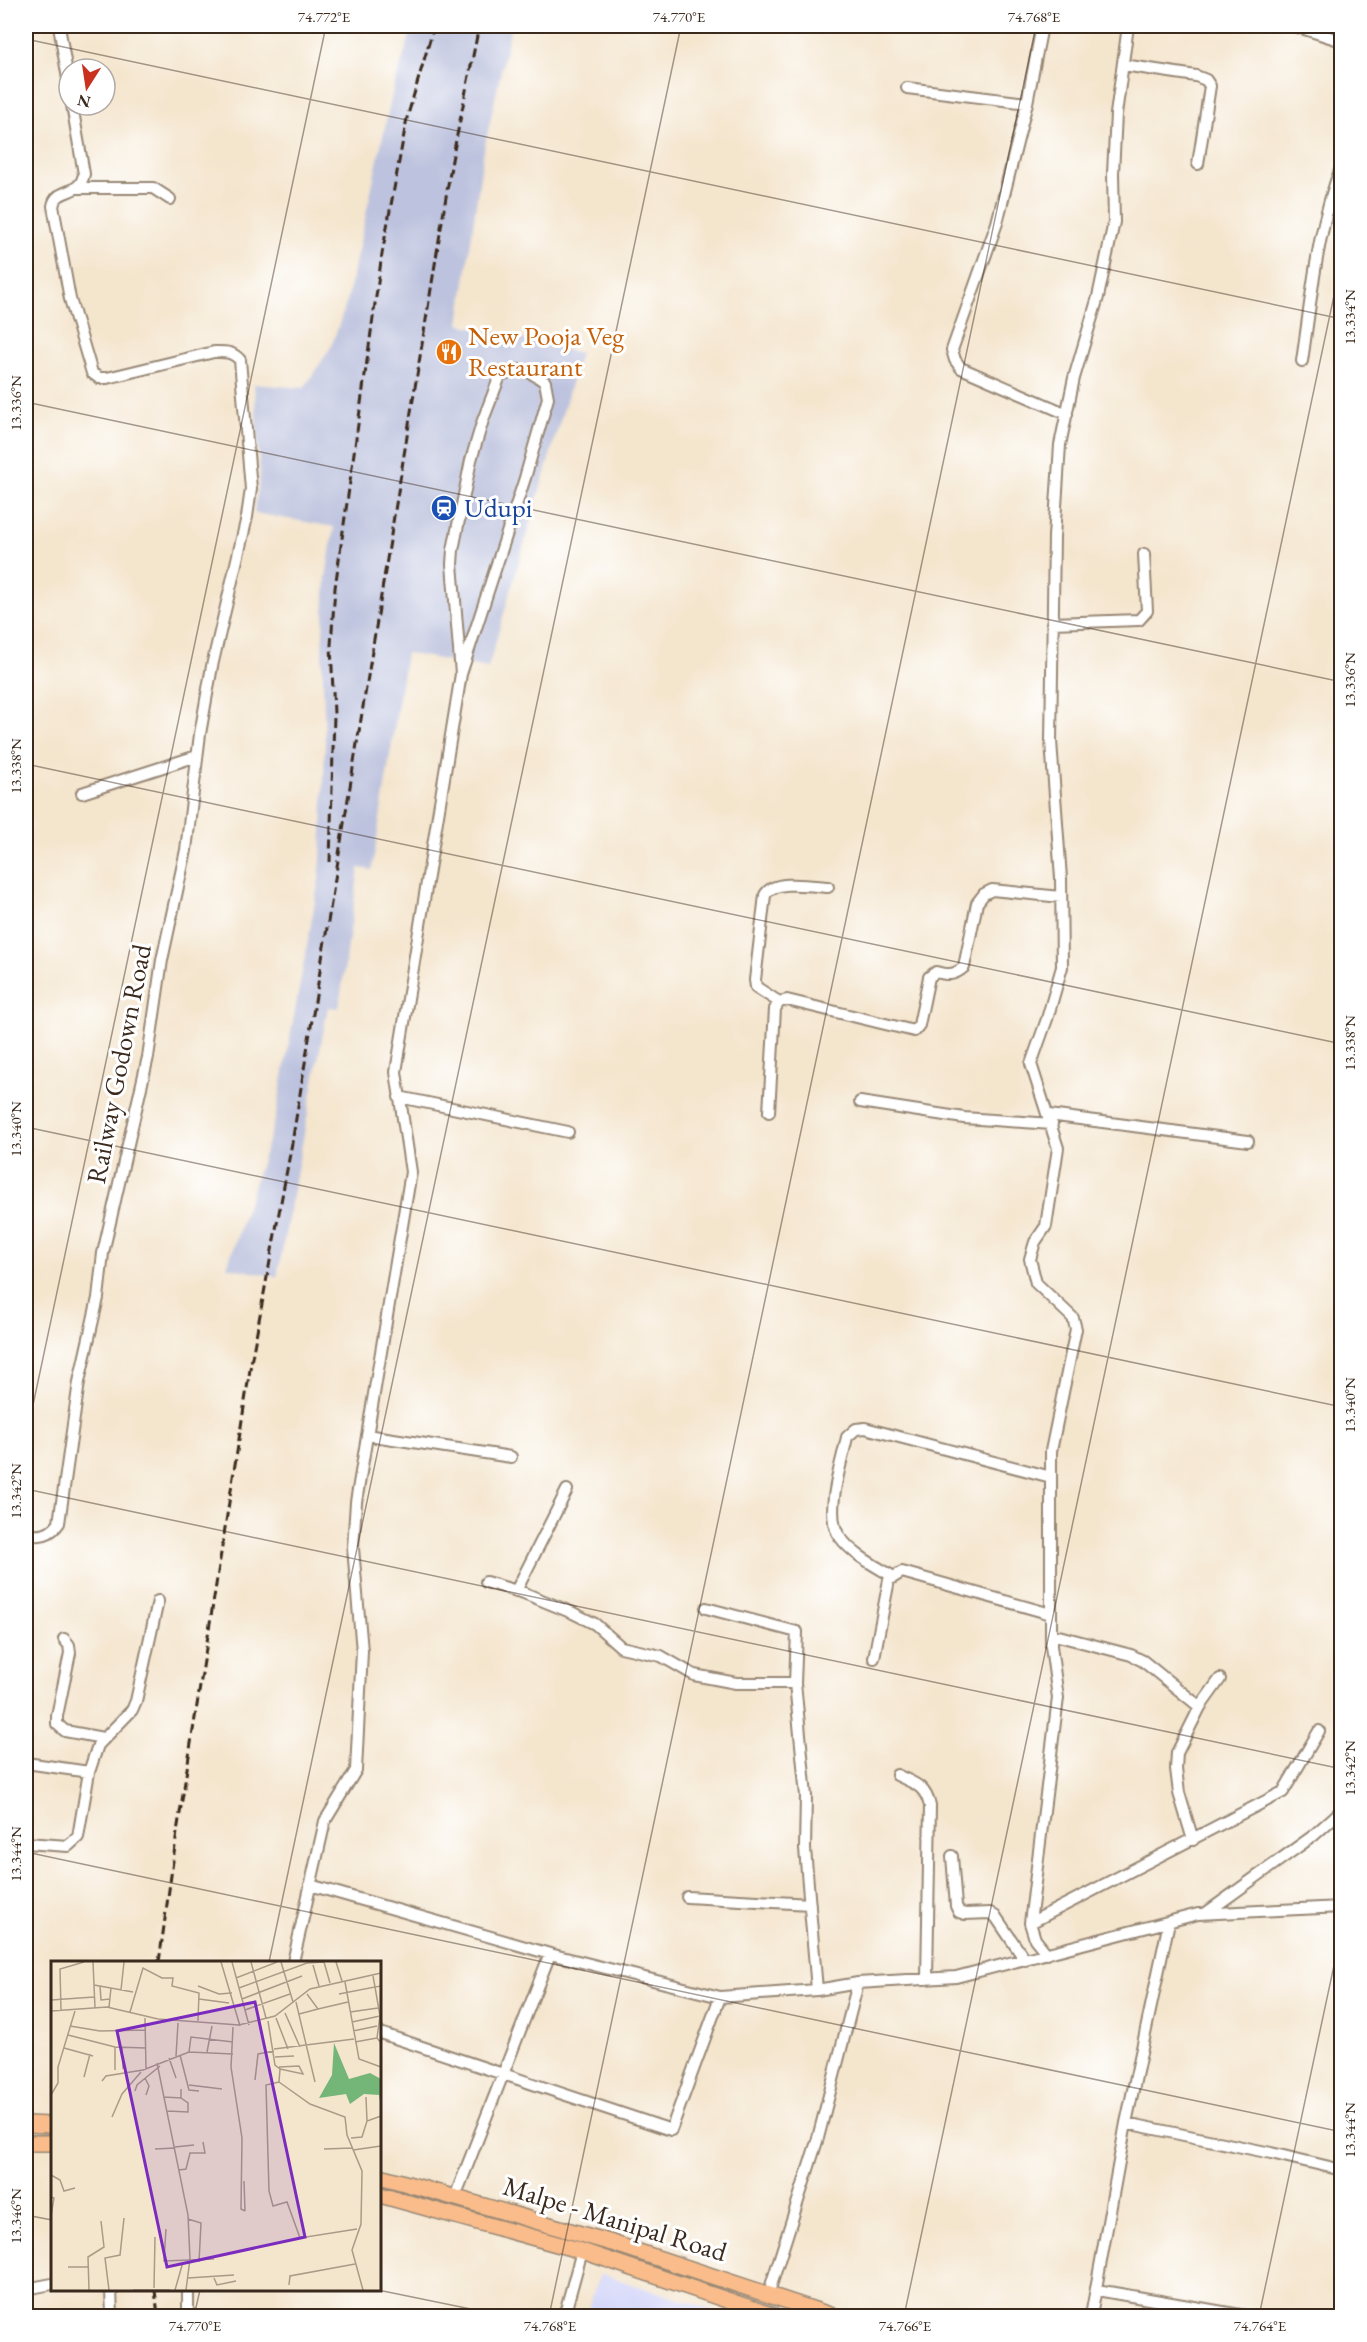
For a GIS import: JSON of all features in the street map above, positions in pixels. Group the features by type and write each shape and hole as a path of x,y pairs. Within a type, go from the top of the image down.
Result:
{"highway":[{"path":"26,2124 51,2125"},
{"path":"26,2143 51,2143"},
{"name":"Malpe - Manipal Road","path":"381,2176 612,2243 827,2316"},
{"name":"Malpe - Manipal Road","path":"381,2194 582,2251 774,2316"}],"street":[{"path":"59,26 64,57"},
{"path":"1042,26 997,223 952,350 955,360 962,368 1067,414"},
{"path":"1047,1954 1035,1939 1030,1923 1058,1698 1051,1634 1050,1451 1076,1329 1073,1318 1036,1283 1030,1259 1035,1242 1046,1227 1058,1148 1031,1064 1062,967 1061,897 1051,741 1054,537 1060,444 1074,378 1098,297 1114,222 1113,174 1116,114 1128,26"},
{"path":"1295,26 1341,41"},
{"path":"1123,65 1196,76 1206,80 1210,86 1198,164"},
{"path":"907,88 1026,103"},
{"path":"74,117 84,174 78,188 153,188 170,199"},
{"path":"1302,361 1322,227 1341,165"},
{"name":"Railway Godown Road","path":"26,1535 41,1536 53,1532 59,1523 79,1382 98,1298 103,1253 148,1057 162,960 186,850 197,756 212,666 247,517 251,489 240,360 229,352 214,352 107,378 99,378 92,373 70,299 53,206 54,200 59,195 78,188"},
{"path":"293,1961 325,1821 356,1770 362,1651 353,1548 356,1502 411,1172 396,1072 461,674 525,478 548,399 545,382 531,372 514,369 500,376 471,460 452,564 461,674"},
{"path":"1053,623 1139,620 1143,617 1147,611 1144,554"},
{"path":"82,793 197,756"},
{"path":"779,1002 756,987 755,980 765,895 768,889 776,885 828,887"},
{"path":"769,1112 775,1009 779,1002 787,1000 914,1031 920,1026 929,976 936,972 949,975 964,967 977,903 984,894 992,890 1061,897"},
{"path":"399,1097 568,1132"},
{"path":"860,1102 964,1118 1050,1119 1248,1140"},
{"path":"892,1576 858,1555 838,1536 832,1514 847,1437 856,1429 865,1428 1051,1477"},
{"path":"367,1434 511,1457"},
{"path":"516,1591 567,1490"},
{"path":"874,1658 889,1580 892,1576 902,1572 1051,1614"},
{"path":"486,1582 516,1591 596,1624 621,1647 661,1656 694,1675 736,1683 795,1683"},
{"path":"26,1843 68,1846 78,1837 95,1752 103,1738 132,1710 158,1601"},
{"path":"706,1608 797,1632 795,1683 806,1796 805,1849 818,1990"},
{"path":"1051,1634 1131,1655 1143,1661 1200,1707"},
{"path":"64,1639 69,1645 70,1653 57,1724 65,1731 103,1738"},
{"path":"1192,1840 1179,1793 1178,1753 1200,1707 1220,1679"},
{"path":"1030,1923 1283,1792 1319,1731"},
{"path":"26,1763 89,1773"},
{"path":"897,1775 922,1787 927,1794 930,1806 927,1979"},
{"path":"1206,1913 1313,1836 1341,1810"},
{"path":"952,1856 956,1906 959,1912 965,1914 990,1913 1025,1960"},
{"path":"310,1885 550,1954 720,1997 818,1990 858,1983 956,1977 1206,1913 1341,1907"},
{"path":"687,1897 810,1904"},
{"path":"1091,2316 1126,2123 1169,1922"},
{"path":"455,2197 501,2074 550,1954"},
{"path":"768,2295 818,2138 858,1983"},
{"path":"381,2033 671,2130 720,1997"},
{"path":"1126,2123 1341,2170"},
{"path":"564,2316 582,2251"},
{"path":"26,2289 51,2284"},
{"path":"1097,2290 1246,2316"},
{"path":"111,2291 112,2316"},
{"path":"188,2291 188,2316"}],"shaded area":[{"path":"413,26 511,26 484,149 459,324 580,353 488,668 406,653 372,870 359,868 339,1008 328,1007 277,1277 227,1267 275,1120 319,880 325,742 322,651 326,577 334,527 254,513 260,475 254,384 304,388 331,347 347,301 393,90"},
{"path":"601,2274 731,2316 587,2316"}],"railway":[{"path":"330,862 334,714 331,645 335,588 382,254 407,118 434,26"},
{"path":"159,1961 177,1832 251,1363 292,1143 452,160 479,26"},
{"path":"155,2291 158,2316"}],"place":[{"name":"New Pooja Veg Restaurant","path":"449,352"},
{"name":"Udupi","path":"444,508"}]}
